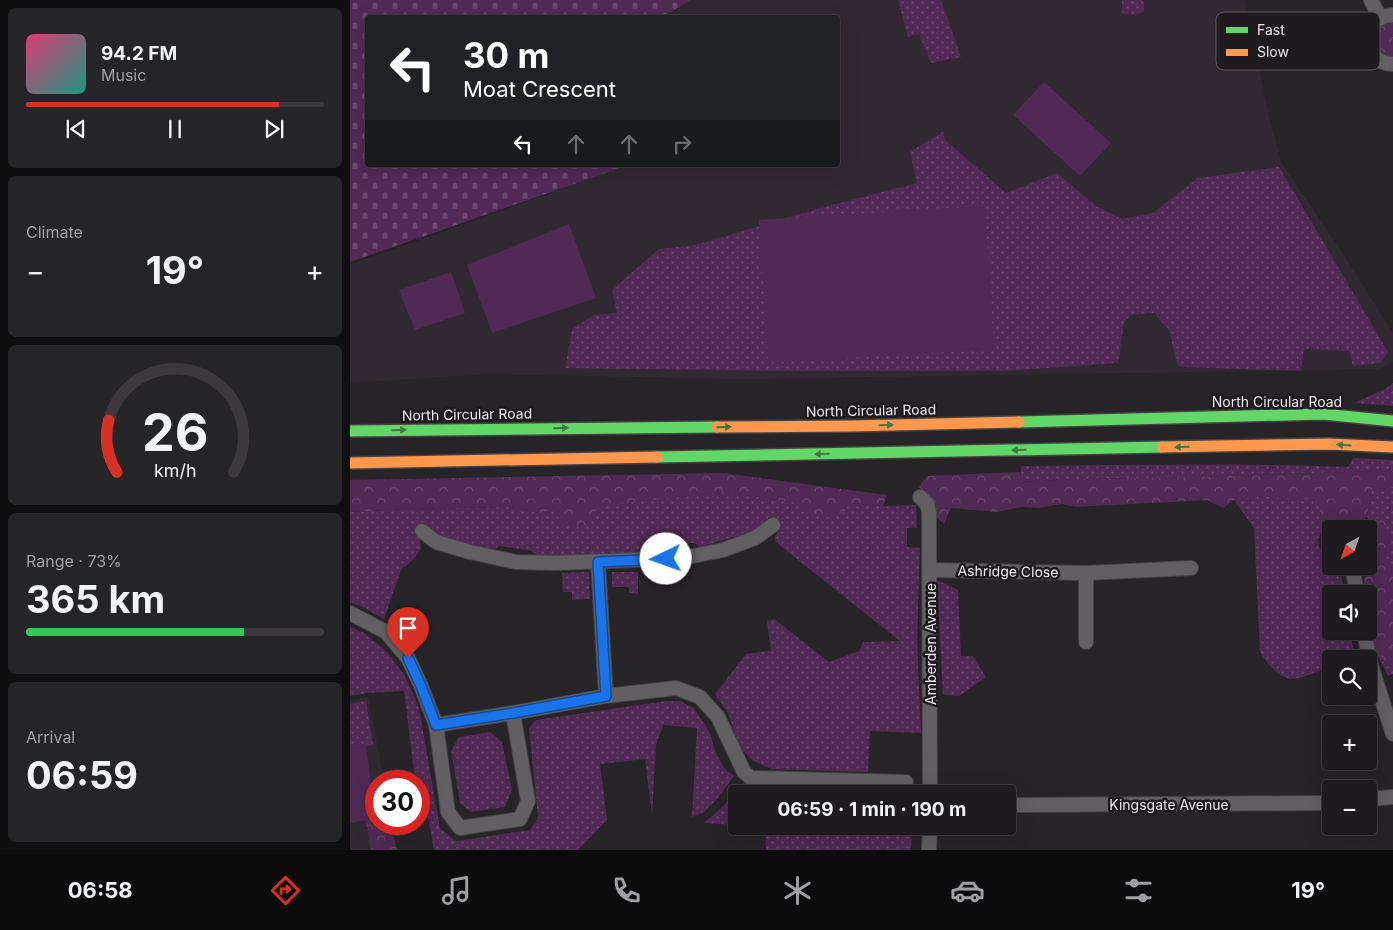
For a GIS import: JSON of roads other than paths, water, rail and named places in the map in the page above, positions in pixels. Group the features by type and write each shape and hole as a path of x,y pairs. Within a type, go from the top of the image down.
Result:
{"highway":[{"name":"North Circular Road","path":"350,431 852,426 1323,414 1393,421"},
{"path":"350,463 1319,444 1393,447"}],"street":[{"path":"1371,0 1386,16"},
{"path":"1380,61 1393,64"},
{"name":"Amberden Avenue","path":"920,497 927,504 929,512 930,785"},
{"path":"422,531 436,542 470,552 516,562 555,563 683,558 723,550 756,538 773,524"},
{"path":"598,562 606,696"},
{"name":"Ashridge Close","path":"930,570 1086,573 1191,568"},
{"path":"1086,573 1086,642"},
{"path":"350,613 386,632 408,658 436,725 448,812 460,828 520,820 528,801 513,713"},
{"path":"1366,640 1370,662 1393,734"},
{"path":"436,725 606,696 676,688 700,697 718,717 744,772 751,778 906,782"},
{"path":"1377,799 1393,797"},
{"name":"Kingsgate Avenue","path":"1016,805 1322,803"},
{"path":"929,850 930,835"}]}
